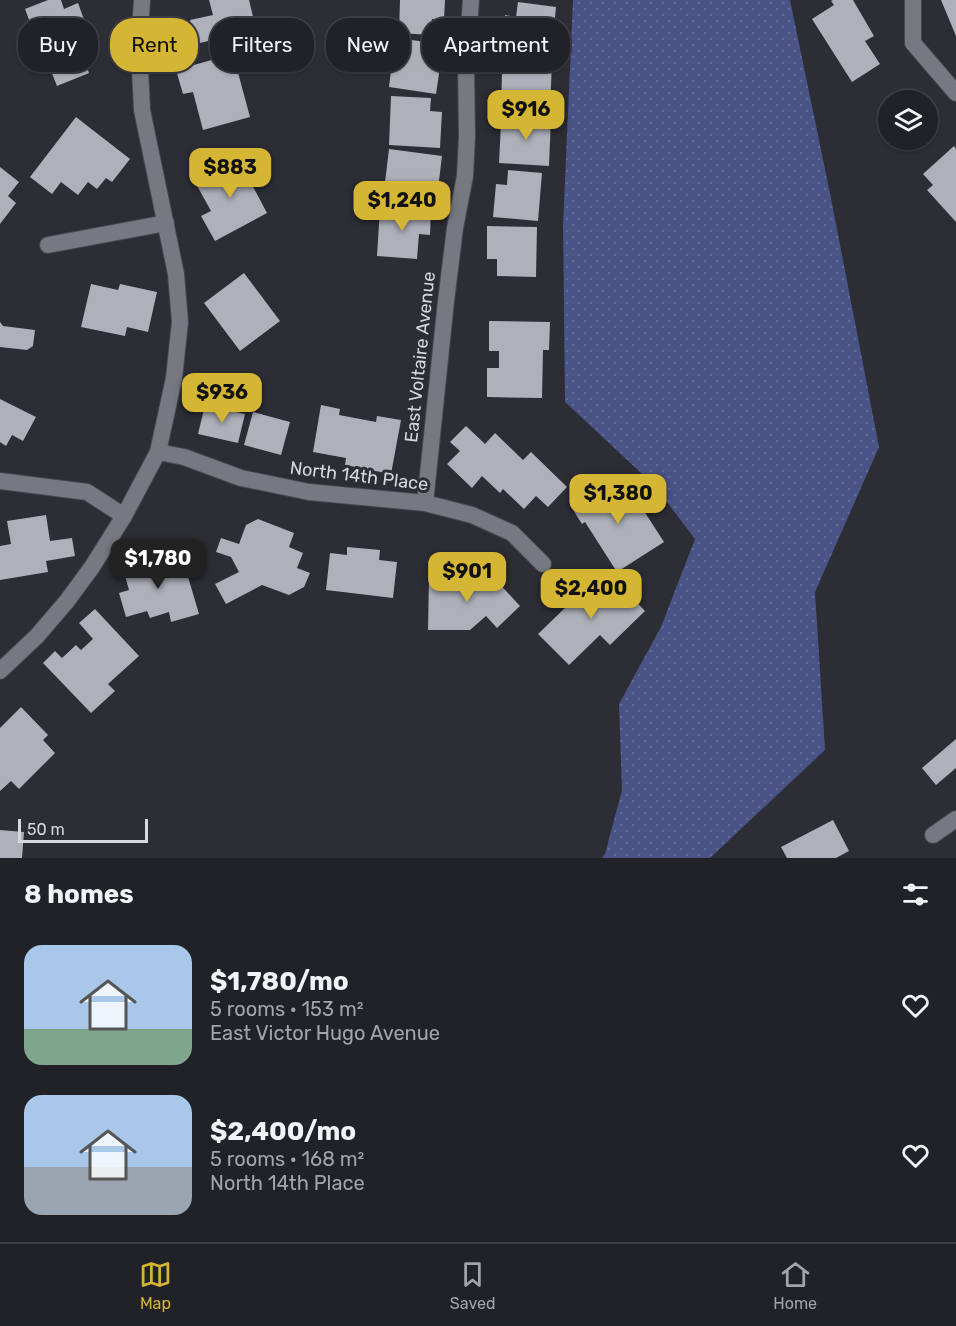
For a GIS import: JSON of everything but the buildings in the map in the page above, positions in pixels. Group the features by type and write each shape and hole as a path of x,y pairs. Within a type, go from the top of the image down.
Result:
{"street":[{"path":"0,671 37,636 67,601 92,567 124,516 158,452 174,378 180,322 176,274 142,110 139,48 142,0"},
{"name":"East Voltaire Avenue","path":"425,503 446,301 455,228 465,176 466,66 471,0"},
{"path":"913,0 913,43 956,93"},
{"path":"48,244 166,223"},
{"name":"North 14th Place","path":"158,452 184,457 241,478 309,492 425,503 472,515 512,533 543,564"},
{"path":"0,481 87,492 124,516"},
{"path":"933,835 956,819"}],"shaded area":[{"path":"573,0 790,0 879,447 815,592 825,750 710,858 602,858 622,790 619,704 661,627 695,539 654,485 565,402 563,225"}]}
